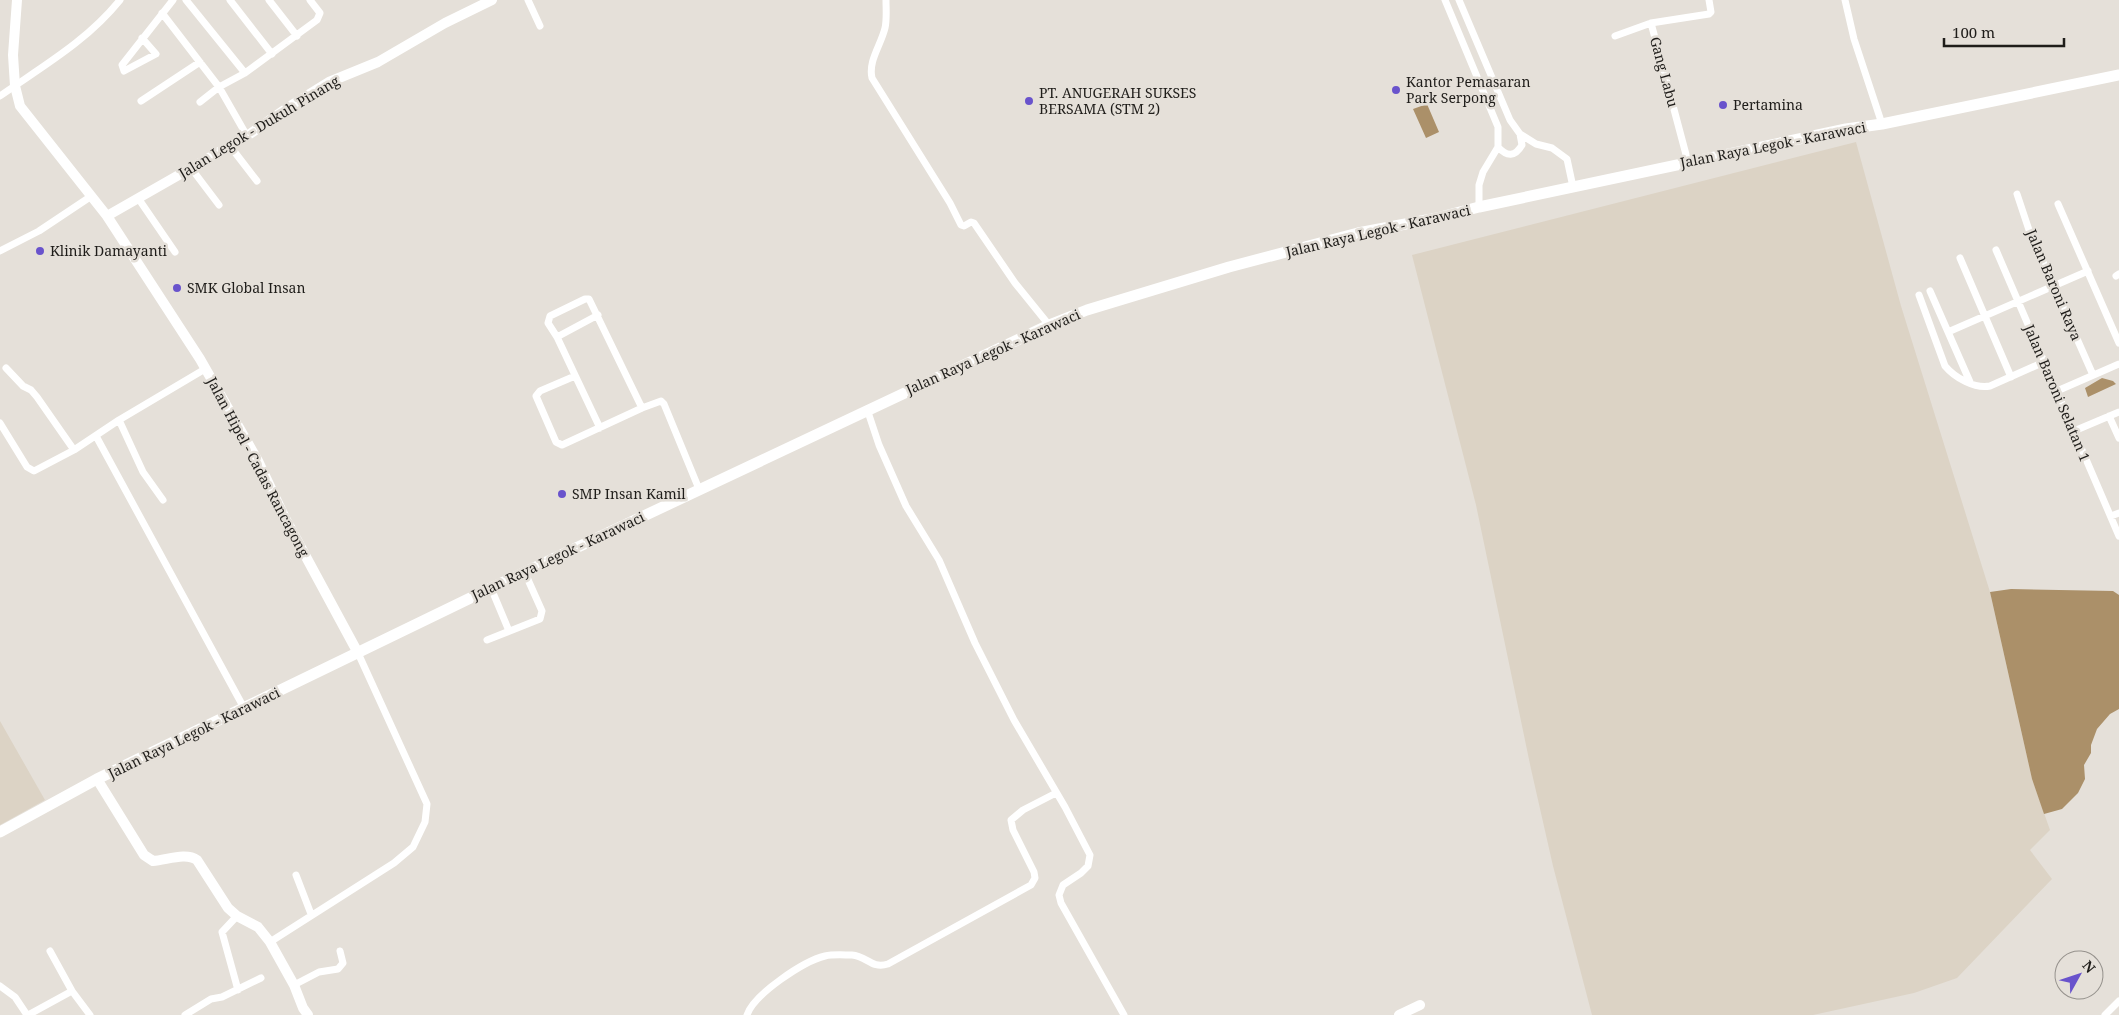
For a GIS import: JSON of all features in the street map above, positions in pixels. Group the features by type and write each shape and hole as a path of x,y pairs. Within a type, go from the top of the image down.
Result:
{"main road":[{"name":"Jalan Raya Legok - Karawaci","path":"0,832 97,779 491,588 867,409 1049,325 1087,310 1238,265 1358,233 1437,218 1479,207 1846,129 1882,124 2119,77"}],"street":[{"name":"Jalan Hipel - Cadas Rancagong","path":"17,0 13,36 15,86 20,106 90,197 107,216 205,369 258,461 285,518 358,653"},
{"path":"0,96 72,48 105,19 120,0"},
{"path":"142,38 156,54 124,71 122,65 142,38 172,0"},
{"path":"186,0 244,73"},
{"path":"230,0 272,54"},
{"path":"269,0 297,36"},
{"path":"200,102 272,54 318,20 320,13 310,0"},
{"name":"Jalan Legok - Dukuh Pinang","path":"107,216 247,136 329,82 378,62 445,23 492,0"},
{"path":"528,0 540,26"},
{"path":"886,0 885,27 872,63 872,78 950,203 961,225 974,223 1015,283 1049,325"},
{"path":"1445,0 1498,126 1498,147 1482,172 1479,185 1479,207"},
{"path":"1459,0 1510,120 1520,134 1536,144 1552,148 1567,160 1573,187"},
{"name":"Gang Labu","path":"1688,162 1651,23 1709,14 1711,9 1709,0"},
{"path":"1845,0 1854,39 1882,124"},
{"path":"162,13 220,87 247,136"},
{"path":"1615,36 1651,23"},
{"path":"141,101 200,62"},
{"path":"1483,93 1496,87"},
{"path":"1498,147 1504,153 1511,155 1518,152 1522,145 1520,134"},
{"path":"230,146 257,181"},
{"path":"191,168 219,205"},
{"name":"Jalan Baroni Raya","path":"2018,194 2029,230 2093,375"},
{"path":"0,251 40,231 90,197"},
{"path":"138,198 175,252"},
{"path":"2058,204 2119,343"},
{"name":"Jalan Baroni Selatan 1","path":"1996,250 2119,536"},
{"path":"1960,258 2011,377"},
{"path":"1948,332 2088,271"},
{"path":"1930,291 1970,382"},
{"path":"1920,295 1945,366 1952,375 1982,388 2044,362"},
{"path":"600,428 557,337 548,323 550,316 587,298 591,301 598,315 642,408"},
{"path":"557,337 598,315"},
{"path":"2057,391 2119,364"},
{"path":"6,368 22,386 31,390 37,397 74,450"},
{"path":"0,423 30,470 37,470 74,450 119,420 205,369"},
{"path":"575,376 540,391 536,396 556,442 562,445 661,401 664,404 699,489"},
{"path":"867,409 879,445 906,506 938,560 975,643 1005,703 1090,855 1088,866 1066,883 1059,895 1061,903 1124,1015"},
{"path":"2074,431 2119,412"},
{"path":"2109,416 2119,438"},
{"path":"119,420 143,472 163,500"},
{"path":"96,436 244,708"},
{"path":"2111,516 2119,512"},
{"path":"487,640 538,621 542,615 525,573"},
{"path":"491,588 509,631"},
{"path":"270,942 394,862 413,847 425,822 427,804 358,653"},
{"path":"97,779 144,855 153,861 187,855 193,856 222,900 237,916 258,927 270,942 294,985 303,1013"},
{"path":"747,1015 758,998 811,961 826,955 855,955 876,966 888,964 1031,885 1035,878 1034,872 1013,830 1011,820 1023,810 1056,793"},
{"path":"296,875 311,914"},
{"path":"237,916 222,932 238,990"},
{"path":"50,951 72,991 90,1015"},
{"path":"294,985 319,972 338,969 344,963 340,951"},
{"path":"185,1015 211,998 222,997 261,978"},
{"path":"0,986 15,997 27,1015 72,991"},
{"path":"2104,1015 2119,1001"},
{"path":"1399,1015 1420,1005"}],"shaded area":[{"path":"1427,104 1439,132 1426,138 1413,109"},
{"path":"1856,142 1901,306 1990,592 2032,779 2050,830 2030,850 2052,879 1957,978 1914,993 1813,1015 1592,1015 1553,866 1476,505 1412,255"},
{"path":"2102,378 2113,381 2116,384 2088,397 2085,388"},
{"path":"2011,589 2113,591 2119,595 2119,709 2110,714 2097,729 2091,745 2091,753 2084,765 2085,779 2078,793 2062,809 2044,814 2032,779 1990,592"},
{"path":"0,721 45,800 0,825"}],"place":[{"name":"Kantor Pemasaran Park Serpong","path":"1396,90"},
{"name":"PT. ANUGERAH SUKSES BERSAMA (STM 2)","path":"1029,101"},
{"name":"Pertamina","path":"1723,105"},
{"name":"Klinik Damayanti","path":"40,251"},
{"name":"SMK Global Insan","path":"177,288"},
{"name":"SMP Insan Kamil","path":"562,494"}]}
